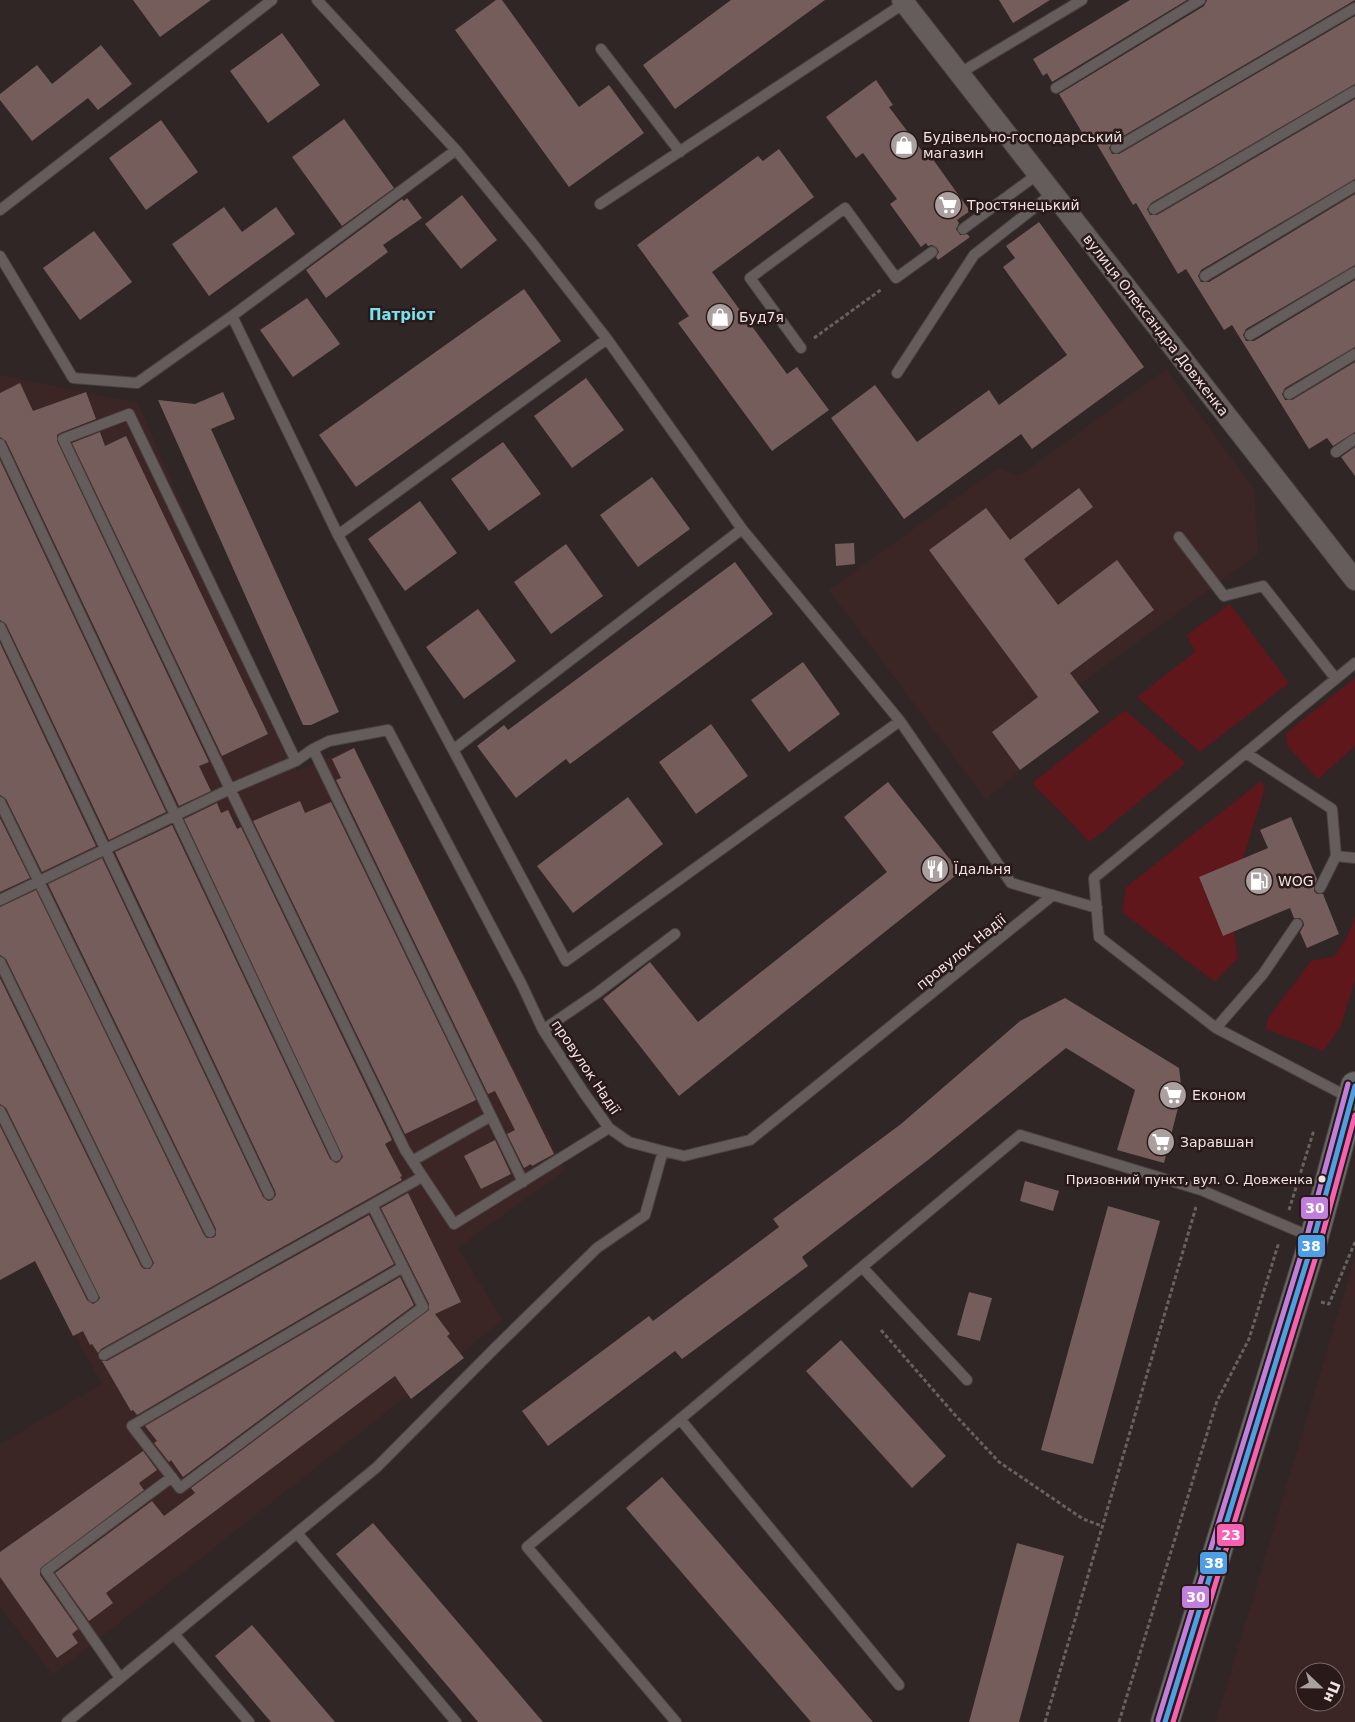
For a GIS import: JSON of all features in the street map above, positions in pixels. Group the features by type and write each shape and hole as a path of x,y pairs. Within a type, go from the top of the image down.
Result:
{"main road":[{"path":"1165,1722 1314,1238 1354,1096"}],"street":[{"name":"вулиця Олександра Довженка","path":"905,1 1355,580"}],"lane":[{"path":"0,210 272,0"},
{"path":"317,0 456,150 533,244 607,340 742,529 900,721 1011,883 1097,908"},
{"path":"960,74 1082,0"},
{"path":"1056,88 1200,0"},
{"path":"600,204 905,1"},
{"path":"1116,148 1355,8"},
{"path":"601,49 680,152"},
{"path":"1154,209 1355,91"},
{"path":"0,256 73,378 137,383 232,316 456,150"},
{"path":"963,229 1038,174"},
{"path":"1205,276 1355,186"},
{"path":"897,373 974,255 1053,193"},
{"path":"801,348 750,278 845,208 896,278 932,252"},
{"path":"1250,335 1355,272"},
{"path":"232,316 338,535 566,961 900,721"},
{"path":"338,535 607,340"},
{"path":"1289,394 1355,354"},
{"path":"296,761 129,414 63,439 405,1150 454,1224 610,1128"},
{"path":"1336,452 1355,439"},
{"path":"0,444 336,1156"},
{"path":"453,750 742,529"},
{"path":"1179,537 1224,596 1263,586 1336,679"},
{"path":"0,626 270,1194"},
{"path":"1354,1096 1216,1028 1099,937 1094,878 1355,664"},
{"name":"провулок Надії","path":"313,749 329,741 388,730 522,986 543,1030 584,1093 610,1128 628,1142 684,1156 750,1140 1053,895"},
{"path":"0,900 230,789 296,761 313,749 523,1182"},
{"path":"1246,753 1332,809 1336,856 1320,888"},
{"path":"0,802 210,1232"},
{"path":"1336,856 1355,858"},
{"path":"1216,1028 1263,974 1297,924"},
{"path":"543,1030 597,993 675,934"},
{"path":"0,962 147,1263"},
{"path":"0,1111 93,1297"},
{"path":"412,1161 491,1116"},
{"path":"676,1722 527,1547 1020,1135 1201,1190 1314,1238"},
{"path":"67,1722 377,1467 597,1248 645,1215 663,1151"},
{"path":"104,1354 422,1177"},
{"path":"372,1205 403,1267 423,1307 180,1488 132,1426 403,1267"},
{"path":"862,1267 967,1380"},
{"path":"680,1419 899,1685"},
{"path":"120,1678 46,1571 172,1477"},
{"path":"298,1533 456,1722"},
{"path":"174,1634 249,1722"}],"path":[{"path":"801,348 896,278"},
{"path":"1119,1722 1217,1401 1249,1339 1316,1123"},
{"path":"1045,1722 1201,1190"},
{"path":"881,1330 999,1462 1083,1518 1102,1526"}],"shaded area":[{"path":"1166,369 1254,489 1258,554 1079,685 1099,711 1020,770 986,800 829,590 998,468 1019,476"},
{"path":"0,375 138,403 297,771 354,747 565,1170 458,1248 503,1320 53,1675 0,1607 0,1444 102,1384 0,1199"},
{"path":"1230,604 1289,683 1200,752 1137,697 1195,652 1187,635"},
{"path":"1355,678 1355,746 1318,779 1288,747 1286,733"},
{"path":"1125,710 1186,763 1090,842 1032,783"},
{"path":"1261,781 1265,788 1243,859 1199,877 1223,935 1234,931 1238,958 1215,982 1122,912 1126,887"},
{"path":"1355,917 1355,980 1341,1026 1323,1051 1266,1029 1268,1018 1311,961 1335,956 1347,937"},
{"path":"1355,1257 1355,1722 1216,1722"}],"building":[{"path":"133,0 211,0 160,37"},
{"path":"496,0 502,0 579,107 609,85 644,133 569,187 455,30"},
{"path":"731,0 825,0 675,109 643,65"},
{"path":"999,0 1050,0 1013,23"},
{"path":"1130,0 1187,0 1052,82 1047,73 1043,76 1033,59"},
{"path":"1207,0 1355,0 1113,142 1109,148 1112,154 1119,154 1355,16 1355,84 1151,203 1147,209 1150,215 1157,215 1355,99 1355,179 1201,270 1198,276 1201,282 1209,282 1355,194 1355,265 1246,329 1243,335 1246,341 1254,341 1355,280 1355,347 1285,388 1282,394 1285,400 1292,400 1355,362 1355,432 1333,446 1327,438 1309,449 1232,325 1224,330 1186,269 1178,274 1136,203 1133,205 1095,141 1089,144 1059,94 1204,6"},
{"path":"282,33 320,85 268,123 230,71"},
{"path":"101,45 132,84 98,110 88,98 32,141 0,100 0,94 37,65 52,84"},
{"path":"876,80 893,105 889,107 929,160 932,158 970,211 957,220 959,223 956,229 960,235 967,234 970,237 938,260 936,257 939,252 937,248 932,245 928,246 926,243 921,247 890,204 897,199 863,153 856,158 826,117"},
{"path":"344,119 394,188 342,226 292,157"},
{"path":"161,120 198,172 146,210 109,158"},
{"path":"779,149 814,197 712,272 787,374 797,367 829,410 772,451 678,323 689,316 637,245 758,156 763,161"},
{"path":"462,195 497,240 461,269 425,224"},
{"path":"407,198 422,218 383,245 388,252 326,298 306,270 402,199 404,201"},
{"path":"224,207 242,232 276,207 295,234 209,296 172,244"},
{"path":"1039,222 1144,367 1032,449 1021,434 904,519 831,418 875,385 917,442 989,390 999,405 1067,355 1003,267 1015,258 1006,246"},
{"path":"94,231 132,282 80,320 43,268"},
{"path":"524,289 561,341 356,487 319,435"},
{"path":"307,298 340,344 293,377 260,330"},
{"path":"586,378 624,430 572,468 534,416"},
{"path":"20,383 33,411 86,392 96,419 60,433 57,435 57,441 209,762 199,766 211,791 179,806 6,441 0,437 0,393"},
{"path":"223,392 235,419 211,429 339,712 311,725 303,725 158,400 195,404"},
{"path":"100,432 105,446 126,436 268,734 222,756 72,443"},
{"path":"503,442 541,494 489,531 451,479"},
{"path":"1355,447 1355,476 1341,457"},
{"path":"0,460 166,812 109,840 6,624 0,620"},
{"path":"652,477 690,529 638,567 600,515"},
{"path":"1079,488 1093,507 1024,559 1058,605 1117,560 1154,610 1070,673 1099,712 1020,770 992,732 1038,697 929,550 986,508 1010,540"},
{"path":"420,501 457,553 405,591 368,539"},
{"path":"854,543 855,564 836,566 835,544"},
{"path":"566,544 603,596 551,634 514,582"},
{"path":"735,562 773,614 570,764 566,759 516,798 477,746 504,725 508,730"},
{"path":"478,609 516,661 464,699 426,647"},
{"path":"0,643 96,846 42,872 6,799 0,795"},
{"path":"803,662 840,714 789,752 751,700"},
{"path":"711,724 748,776 696,814 659,762"},
{"path":"354,748 554,1154 532,1166 531,1164 524,1168 507,1134 515,1130 495,1091 488,1094 336,780 341,778 332,759"},
{"path":"888,782 960,872 679,1096 603,999 650,962 698,1022 887,872 844,817"},
{"path":"628,797 663,844 573,913 537,866"},
{"path":"300,801 305,813 331,802 476,1100 405,1134 253,821"},
{"path":"217,803 221,813 228,810 237,829 241,827 392,1140 385,1144 402,1176 400,1177 402,1180 101,1349 98,1353 92,1344 90,1345 83,1331 73,1336 35,1261 0,1280 0,1126 87,1300 93,1304 100,1298 6,1108 0,1104 0,978 141,1266 144,1269 150,1269 154,1263 6,959 0,955 0,907 36,890 204,1235 207,1238 213,1238 216,1235 216,1229 48,884 102,858 263,1197 268,1201 272,1200 276,1195 275,1191 115,852 172,825 330,1159 336,1163 343,1157 184,819"},
{"name":"WOG","path":"1291,817 1317,879 1314,891 1317,894 1323,894 1339,934 1307,948 1300,932 1304,925 1303,921 1300,918 1294,918 1290,908 1223,936 1199,877 1268,848 1260,830"},
{"path":"0,818 30,878 0,892"},
{"path":"1065,998 1179,1068 1182,1092 1164,1163 1117,1150 1135,1090 1066,1048 928,1160 802,1257 808,1266 682,1359 675,1351 548,1446 522,1411 649,1316 653,1321 779,1227 773,1219 901,1124 1020,1021"},
{"path":"495,1140 511,1174 481,1189 464,1156"},
{"path":"1025,1181 1059,1191 1053,1211 1020,1201"},
{"path":"408,1193 461,1302 435,1314 450,1334 447,1336 464,1358 411,1399 395,1376 106,1593 113,1603 89,1621 55,1573 152,1501 164,1516 195,1493 191,1488 429,1310 429,1304 381,1208"},
{"path":"1108,1206 1160,1221 1093,1464 1041,1450"},
{"path":"369,1215 394,1264 137,1415 133,1410 131,1411 102,1361 107,1361"},
{"path":"400,1277 414,1305 183,1477 171,1460 169,1462 154,1443 157,1441 145,1426"},
{"path":"969,1292 992,1298 980,1341 957,1335"},
{"path":"841,1340 946,1456 912,1488 806,1371"},
{"path":"143,1451 157,1470 139,1483 144,1490 40,1569 40,1575 78,1629 72,1634 78,1643 57,1658 0,1577 0,1552"},
{"path":"662,1477 873,1722 811,1722 626,1508"},
{"path":"373,1523 543,1722 478,1722 336,1554"},
{"path":"1017,1543 1064,1556 1019,1722 969,1722"},
{"path":"252,1625 335,1722 271,1722 247,1694 215,1656"}],"transit line":[{"name":"30","path":"1158,1720 1307,1236 1348,1084"},
{"name":"38","path":"1165,1722 1314,1238 1355,1086"},
{"name":"23","path":"1173,1722 1321,1240 1355,1115"}],"place":[{"name":"Будівельно-господарський магазин","path":"904,145"},
{"name":"Тростянецький","path":"948,205"},
{"name":"Буд7я","path":"720,317"},
{"name":"Їдальня","path":"935,869"},
{"name":"WOG","path":"1259,881"},
{"name":"Економ","path":"1173,1095"},
{"name":"Заравшан","path":"1161,1142"},
{"name":"Призовний пункт, вул. О. Довженка","path":"1322,1179"}],"district":[{"name":"Патріот","path":"402,315"}]}
